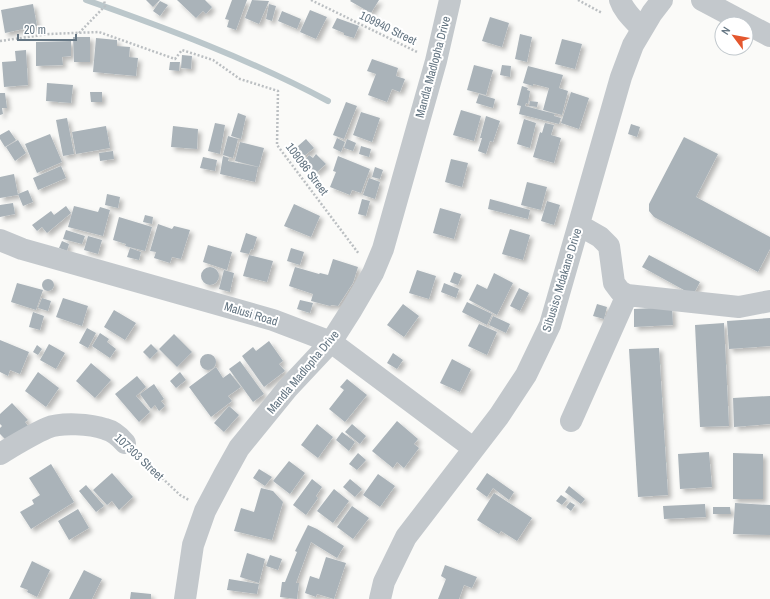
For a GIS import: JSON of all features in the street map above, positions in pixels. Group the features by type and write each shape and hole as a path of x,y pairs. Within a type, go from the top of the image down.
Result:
{"street":[{"name":"Mandla Madlopha Drive","path":"185,599 193,545 205,511 224,474 239,448 287,389 331,342 373,273 383,249 436,61 450,0"},
{"path":"620,0 626,12 642,30"},
{"name":"Sibusiso Mdakane Drive","path":"380,599 384,582 406,537 499,416 526,375 550,325 621,77 633,45 662,0"},
{"path":"702,0 770,36"},
{"path":"579,225 600,237 609,246 614,283 620,291 627,295 739,307 770,301"},
{"name":"Malusi Road","path":"0,240 22,248 273,320 331,342 474,448"},
{"path":"571,421 627,295"},
{"name":"107303 Street","path":"0,454 46,428 60,425 105,428 126,443"}],"path":[{"path":"79,33 105,6 104,0"},
{"name":"109940 Street","path":"311,0 436,61"},
{"name":"109086 Street","path":"0,41 49,34 99,32 175,59 182,50 213,60 240,79 278,92 277,145 373,273"},
{"name":"107303 Street","path":"126,443 180,495 205,511"}],"building":[{"path":"146,0 160,0 153,7"},
{"path":"177,0 205,0 212,7 206,14 203,11 196,18"},
{"path":"232,0 247,0 236,30 227,27 229,20 225,19"},
{"path":"252,0 269,1 259,24 245,18"},
{"path":"379,0 371,13 350,1"},
{"path":"160,1 168,5 160,16 153,11"},
{"path":"33,4 37,26 5,33 1,10"},
{"path":"269,4 276,6 272,21 266,19"},
{"path":"310,10 327,17 316,39 300,32"},
{"path":"282,11 301,19 297,29 278,21"},
{"path":"490,17 509,23 502,47 482,41"},
{"path":"337,18 359,26 354,38 344,35 344,33 332,28"},
{"path":"520,34 532,37 527,62 515,59"},
{"path":"73,37 90,37 90,62 74,62"},
{"path":"96,38 117,40 117,46 130,47 129,57 138,58 136,76 93,72"},
{"path":"562,39 582,44 575,69 555,64"},
{"path":"71,41 71,56 62,57 63,65 36,66 36,42"},
{"path":"26,50 28,85 4,87 2,62 16,61 15,51"},
{"path":"182,55 192,56 191,69 181,68"},
{"path":"372,59 398,68 396,76 405,79 400,92 392,89 387,102 368,95 376,74 367,71"},
{"path":"170,62 180,62 179,71 169,70"},
{"path":"474,65 493,70 486,95 467,90"},
{"path":"502,65 511,66 510,77 500,75"},
{"path":"528,66 563,75 559,88 568,91 562,115 543,110 549,88 523,83"},
{"path":"47,83 73,85 71,103 46,101"},
{"path":"522,86 528,88 527,90 530,91 528,104 526,103 525,106 555,114 554,116 561,118 559,124 519,114 521,106 517,105"},
{"path":"90,92 102,92 102,102 91,102"},
{"path":"571,92 589,98 579,129 561,123"},
{"path":"0,93 5,93 7,108 2,108 3,114 0,115"},
{"path":"479,94 495,99 493,108 476,103"},
{"path":"530,101 538,102 537,107 529,106"},
{"path":"346,102 357,106 344,139 333,135"},
{"path":"461,110 481,116 474,141 453,135"},
{"path":"361,112 380,118 372,142 353,135"},
{"path":"238,113 246,116 241,139 231,136"},
{"path":"486,116 500,121 493,142 490,141 486,154 478,151"},
{"path":"67,118 74,154 63,156 56,120"},
{"path":"524,119 536,123 530,148 517,144"},
{"path":"215,123 225,125 220,154 208,151"},
{"path":"545,123 554,125 551,135 561,138 554,163 533,157 540,132 542,133"},
{"path":"631,124 640,127 637,137 628,134"},
{"path":"106,126 110,148 76,154 72,132"},
{"path":"173,126 198,129 197,149 171,147"},
{"path":"9,130 16,140 5,147 0,139 0,135"},
{"path":"50,134 62,162 37,173 25,144"},
{"path":"228,136 238,139 233,158 223,155"},
{"path":"684,137 718,154 696,197 770,237 770,249 758,272 654,217 649,211 649,204"},
{"path":"337,138 345,142 341,152 333,148"},
{"path":"306,139 314,148 298,161 290,153"},
{"path":"347,139 356,143 353,151 344,148"},
{"path":"18,140 26,153 15,161 6,147"},
{"path":"240,142 264,148 259,167 235,161"},
{"path":"361,146 371,149 369,157 359,154"},
{"path":"113,151 114,159 100,161 99,153"},
{"path":"316,154 326,164 316,173 304,161 309,155 313,158"},
{"path":"223,156 229,158 228,161 258,167 255,182 220,174"},
{"path":"338,156 370,169 361,193 352,190 350,195 330,187 336,172 333,171"},
{"path":"203,157 217,160 215,171 200,168"},
{"path":"451,159 468,163 462,187 445,182"},
{"path":"61,166 66,178 38,190 33,178"},
{"path":"375,167 383,170 380,179 372,177"},
{"path":"14,174 18,195 0,198 0,177"},
{"path":"369,178 380,182 375,199 363,195"},
{"path":"527,182 547,187 541,210 521,205"},
{"path":"28,190 33,202 23,206 18,194"},
{"path":"107,194 120,197 118,208 105,205"},
{"path":"362,199 370,201 366,216 358,214"},
{"path":"490,199 530,210 528,219 488,209"},
{"path":"547,201 560,205 554,225 541,221"},
{"path":"13,203 15,214 0,217 0,205"},
{"path":"294,204 320,216 311,237 284,226"},
{"path":"66,206 71,213 47,233 42,227 37,231 32,225 51,211 54,215"},
{"path":"74,206 98,212 100,207 110,210 103,236 68,227"},
{"path":"440,208 461,214 454,239 433,233"},
{"path":"145,215 153,217 152,224 143,222"},
{"path":"119,217 152,227 145,251 125,246 126,244 113,240"},
{"path":"158,224 172,229 174,226 190,230 181,259 172,257 170,263 154,258 156,252 150,251"},
{"path":"510,229 530,235 523,260 502,254"},
{"path":"66,230 85,236 82,244 63,239"},
{"path":"246,233 257,237 253,250 251,249 249,254 240,252"},
{"path":"88,236 102,240 98,254 84,250"},
{"path":"62,241 69,244 67,251 59,248"},
{"path":"208,245 232,252 227,270 203,262"},
{"path":"130,248 141,252 139,260 127,257"},
{"path":"291,248 304,252 300,265 287,261"},
{"path":"249,255 273,261 267,282 243,276"},
{"path":"649,255 700,282 693,295 642,267"},
{"path":"333,259 358,267 353,283 338,306 330,306 311,301 313,294 289,286 295,267 328,275"},
{"path":"206,267 214,267 219,272 217,283 214,285 206,285 201,280 201,272"},
{"path":"224,270 234,273 230,292 219,289"},
{"path":"417,270 436,276 429,299 409,293"},
{"path":"454,272 462,275 458,285 450,282"},
{"path":"494,273 513,283 497,315 469,300 477,284 487,289"},
{"path":"50,279 53,280 53,290 46,291 43,290 42,283 43,280"},
{"path":"17,283 43,290 36,310 11,302"},
{"path":"444,283 459,289 456,298 441,292"},
{"path":"519,288 529,293 520,311 510,306"},
{"path":"42,298 51,301 48,311 38,308"},
{"path":"63,298 88,306 82,326 56,317"},
{"path":"300,300 313,303 310,313 297,309"},
{"path":"467,302 492,314 487,325 462,312"},
{"path":"403,304 419,316 404,337 387,325"},
{"path":"597,304 607,307 604,319 593,316"},
{"path":"672,307 673,325 634,327 634,309"},
{"path":"114,310 136,323 125,340 104,327"},
{"path":"33,312 44,316 40,330 29,327"},
{"path":"493,316 510,324 506,333 489,325"},
{"path":"770,318 770,346 729,349 727,321"},
{"path":"724,323 729,426 700,427 695,325"},
{"path":"479,324 497,332 487,355 468,346"},
{"path":"87,328 96,333 88,348 79,343"},
{"path":"100,333 109,339 107,342 116,349 110,358 92,346"},
{"path":"174,334 192,352 177,367 159,349"},
{"path":"0,340 29,352 20,374 10,370 8,376 0,372"},
{"path":"269,341 283,361 279,364 285,371 264,387 242,356 253,347 256,351"},
{"path":"49,344 65,353 56,369 40,360"},
{"path":"151,344 158,351 150,359 143,352"},
{"path":"37,345 42,349 38,355 33,352"},
{"path":"659,348 668,495 638,497 629,349"},
{"path":"393,353 403,360 397,369 387,363"},
{"path":"208,354 214,356 216,362 214,368 208,370 202,368 200,362 202,356"},
{"path":"452,359 471,369 460,392 440,383"},
{"path":"240,361 264,394 253,402 229,369"},
{"path":"91,363 111,380 95,398 76,381"},
{"path":"216,367 223,378 230,373 241,387 228,396 232,401 211,417 189,387"},
{"path":"38,372 59,388 46,407 25,391"},
{"path":"180,372 186,380 176,388 170,381"},
{"path":"137,376 146,387 136,396 150,412 139,422 115,394"},
{"path":"347,379 367,395 345,422 329,409 344,390 340,387"},
{"path":"154,384 164,399 161,401 165,406 159,411 155,405 151,409 140,394"},
{"path":"770,396 770,424 734,427 733,398"},
{"path":"12,403 28,420 25,422 32,431 6,440 0,434 0,428 2,426 0,424 0,414"},
{"path":"229,406 239,415 224,432 214,423"},
{"path":"397,421 418,439 414,444 419,448 404,468 397,462 393,468 372,451"},
{"path":"317,424 333,437 318,458 301,445"},
{"path":"352,424 366,436 360,444 345,432"},
{"path":"342,432 355,442 349,451 336,440"},
{"path":"709,452 712,487 680,489 678,454"},
{"path":"358,453 366,460 357,470 349,464"},
{"path":"733,453 763,454 763,499 733,499"},
{"path":"289,461 305,473 290,494 273,481"},
{"path":"51,464 74,502 31,529 20,512 34,504 32,500 40,495 29,478"},
{"path":"259,469 272,477 265,486 253,478"},
{"path":"112,473 133,497 119,510 112,501 107,505 93,490"},
{"path":"487,473 514,492 509,500 493,488 487,497 476,489"},
{"path":"378,474 395,486 380,507 363,495"},
{"path":"312,479 322,487 316,496 318,498 306,515 293,505"},
{"path":"350,479 362,489 355,497 343,487"},
{"path":"86,485 104,506 96,512 79,491"},
{"path":"569,486 585,499 581,504 565,492"},
{"path":"261,488 273,491 283,502 272,540 234,531 241,508 254,512"},
{"path":"334,489 349,501 333,523 317,511"},
{"path":"494,493 532,518 517,541 501,531 499,534 477,520"},
{"path":"561,495 567,499 562,505 556,501"},
{"path":"570,502 575,505 571,511 566,507"},
{"path":"735,503 770,505 770,535 733,534"},
{"path":"705,504 706,517 664,519 663,506"},
{"path":"352,506 369,518 353,539 337,527"},
{"path":"713,507 730,507 731,514 713,514"},
{"path":"78,509 89,528 69,540 58,521"},
{"path":"308,525 344,546 337,558 311,542 296,583 299,583 297,599 280,597 282,582 285,582 297,552 295,551"},
{"path":"247,553 265,559 259,583 240,577"},
{"path":"270,555 282,559 278,570 266,566"},
{"path":"326,557 346,563 334,599 317,594 316,597 305,593 310,576 319,579"},
{"path":"32,561 50,570 37,597 27,592 28,590 20,587"},
{"path":"445,565 477,577 472,588 464,585 459,599 438,599 446,579 441,576"},
{"path":"84,570 102,579 92,599 69,599"},
{"path":"229,579 259,584 257,594 227,590"},
{"path":"131,592 151,594 151,599 130,599"}],"waterway":[{"path":"86,0 209,46 269,72 328,101"}]}
